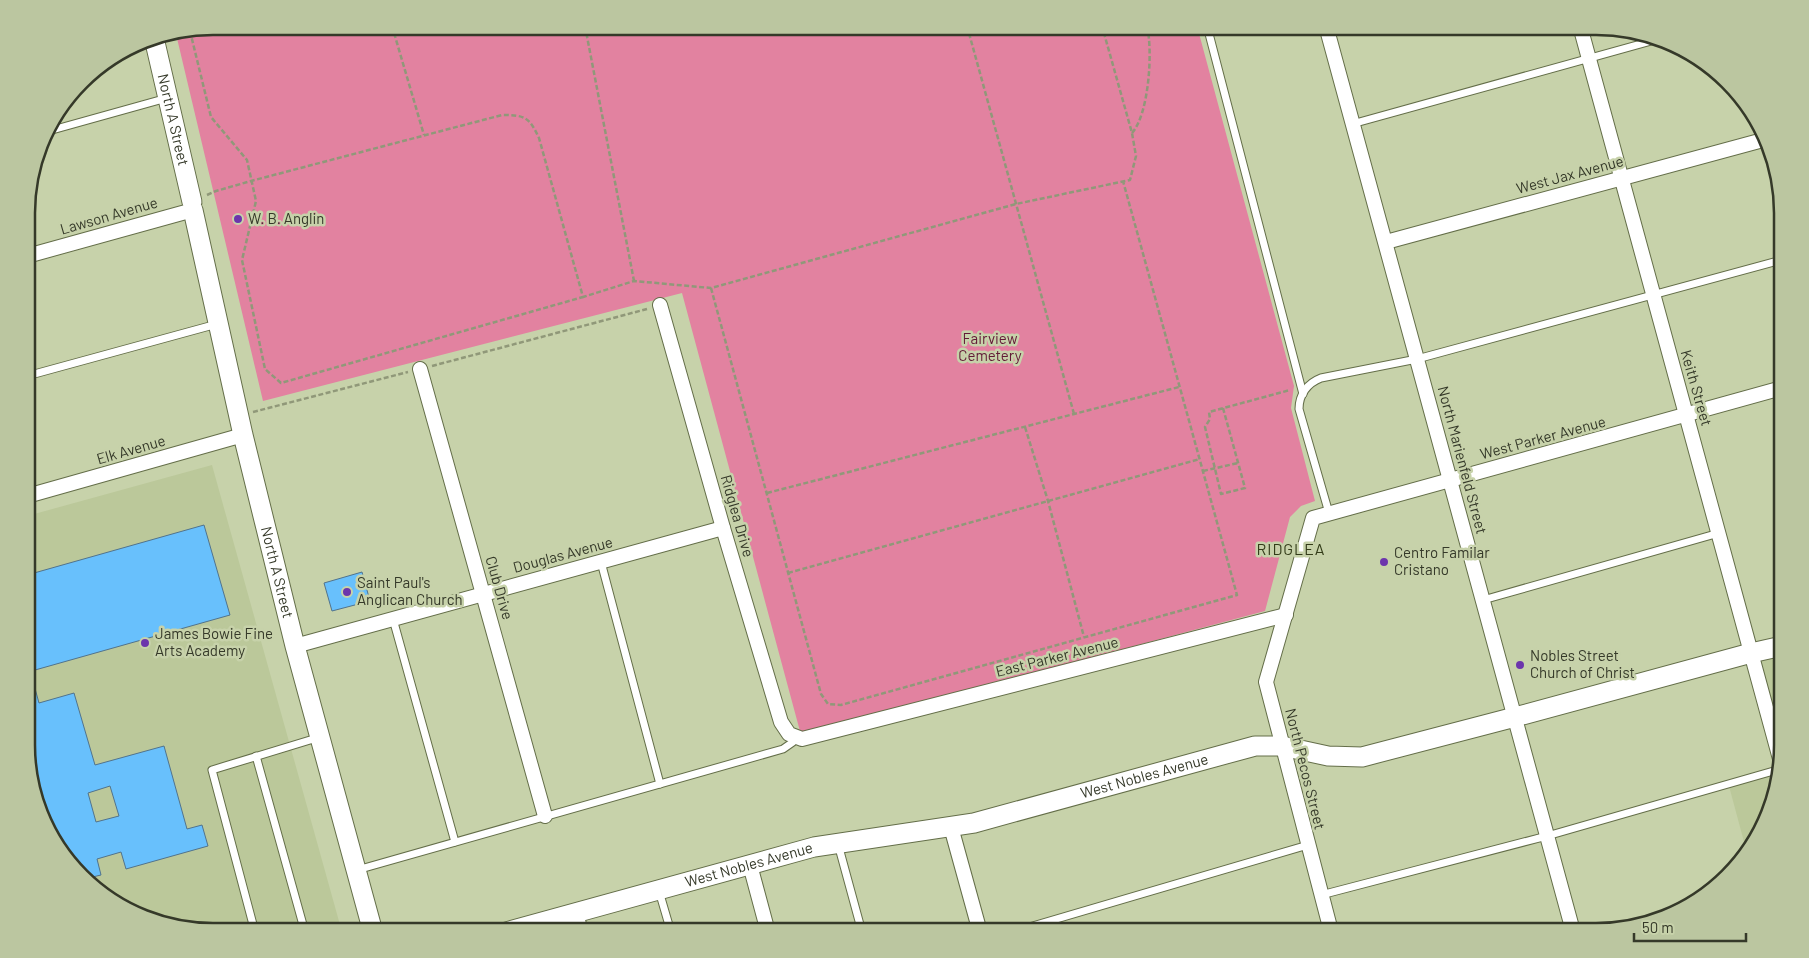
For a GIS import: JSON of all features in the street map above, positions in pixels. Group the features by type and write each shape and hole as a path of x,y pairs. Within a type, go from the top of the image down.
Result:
{"street":[{"name":"North Marienfeld Street","path":"1328,35 1571,923"},
{"name":"Keith Street","path":"1583,35 1774,737"},
{"name":"North A Street","path":"155,44 243,435 295,646 371,923"},
{"name":"West Jax Avenue","path":"1386,242 1759,141"},
{"name":"Lawson Avenue","path":"35,254 192,206"},
{"name":"Ridglea Drive","path":"660,305 723,528 781,722 793,735"},
{"name":"Club Drive","path":"420,369 546,816"},
{"name":"West Parker Avenue","path":"1286,615 1298,566 1313,518 1774,390"},
{"name":"Elk Avenue","path":"35,494 243,435"},
{"name":"Douglas Avenue","path":"295,646 723,528"},
{"name":"East Parker Avenue","path":"793,735 802,739 1286,615"},
{"name":"North Pecos Street","path":"1286,615 1266,682 1328,923"},
{"name":"West Nobles Avenue","path":"539,923 814,847 974,823 1255,746 1282,746 1328,756 1362,757 1774,648"},
{"path":"951,827 978,923"},
{"path":"750,865 766,923"},
{"path":"576,913 579,923"}],"lane":[{"path":"1209,35 1303,394"},
{"path":"1352,124 1647,42"},
{"path":"56,129 168,98"},
{"path":"1329,513 1299,409 1299,403 1303,394 1313,381 1418,359 1774,262"},
{"path":"35,374 218,323"},
{"path":"1483,600 1719,533"},
{"path":"601,562 660,784"},
{"path":"393,619 455,842"},
{"path":"357,871 783,749 793,742 793,735"},
{"path":"253,923 212,770 320,737"},
{"path":"256,756 302,923"},
{"path":"1321,895 1547,836 1772,772"},
{"path":"838,843 860,923"},
{"path":"1043,923 1308,845"},
{"path":"659,890 668,923"}],"path":[{"path":"395,35 424,136"},
{"path":"587,35 634,281"},
{"path":"970,35 1074,414"},
{"path":"191,37 211,117 247,160 256,201 242,260 265,369 280,383 634,281 711,288 1016,204 1130,180 1136,156 1132,133 1105,35"},
{"path":"1132,133 1138,127 1146,96 1151,59 1149,35"},
{"path":"192,206 216,191 502,115 519,115 532,123 539,138 583,297"},
{"path":"711,288 821,694 828,704 841,705 1237,595 1123,181"},
{"path":"239,416 660,305"},
{"path":"767,494 1180,387"},
{"path":"1224,408 1245,488 1221,494 1206,427 1210,419 1209,412 1290,390"},
{"path":"1025,427 1048,501 1084,637"},
{"path":"788,573 1200,459"},
{"path":"1203,471 1238,463"}],"shaded area":[{"name":"James Bowie Fine Arts Academy","path":"212,465 339,923 201,923 178,920 134,905 114,893 87,871 72,854 53,824 44,802 38,780 35,757 35,514"},
{"path":"1774,640 1774,720 1748,645"},
{"path":"1771,775 1765,802 1756,824 1744,843 1729,786"}],"green space":[{"name":"Fairview Cemetery","path":"201,35 1199,35 1294,386 1291,408 1315,501 1301,506 1290,517 1265,611 801,735 682,293 263,401 177,38"}],"building":[{"path":"204,525 230,615 35,670 35,573"},
{"name":"Saint Paul's Anglican Church","path":"362,572 370,601 332,611 324,583"},
{"path":"35,688 39,703 74,693 95,765 164,746 187,829 202,825 208,846 126,869 121,852 97,859 101,875 93,877 72,854 53,824 44,802 38,780 35,757","holes":["110,786 119,816 96,822 88,793"]}],"place":[{"name":"W. B. Anglin","path":"238,219"},
{"name":"Centro Familar Cristano","path":"1384,562"},
{"name":"Saint Paul's Anglican Church","path":"347,592"},
{"name":"James Bowie Fine Arts Academy","path":"145,643"},
{"name":"Nobles Street Church of Christ","path":"1520,665"}],"district":[{"name":"RIDGLEA","path":"1291,549"}]}
